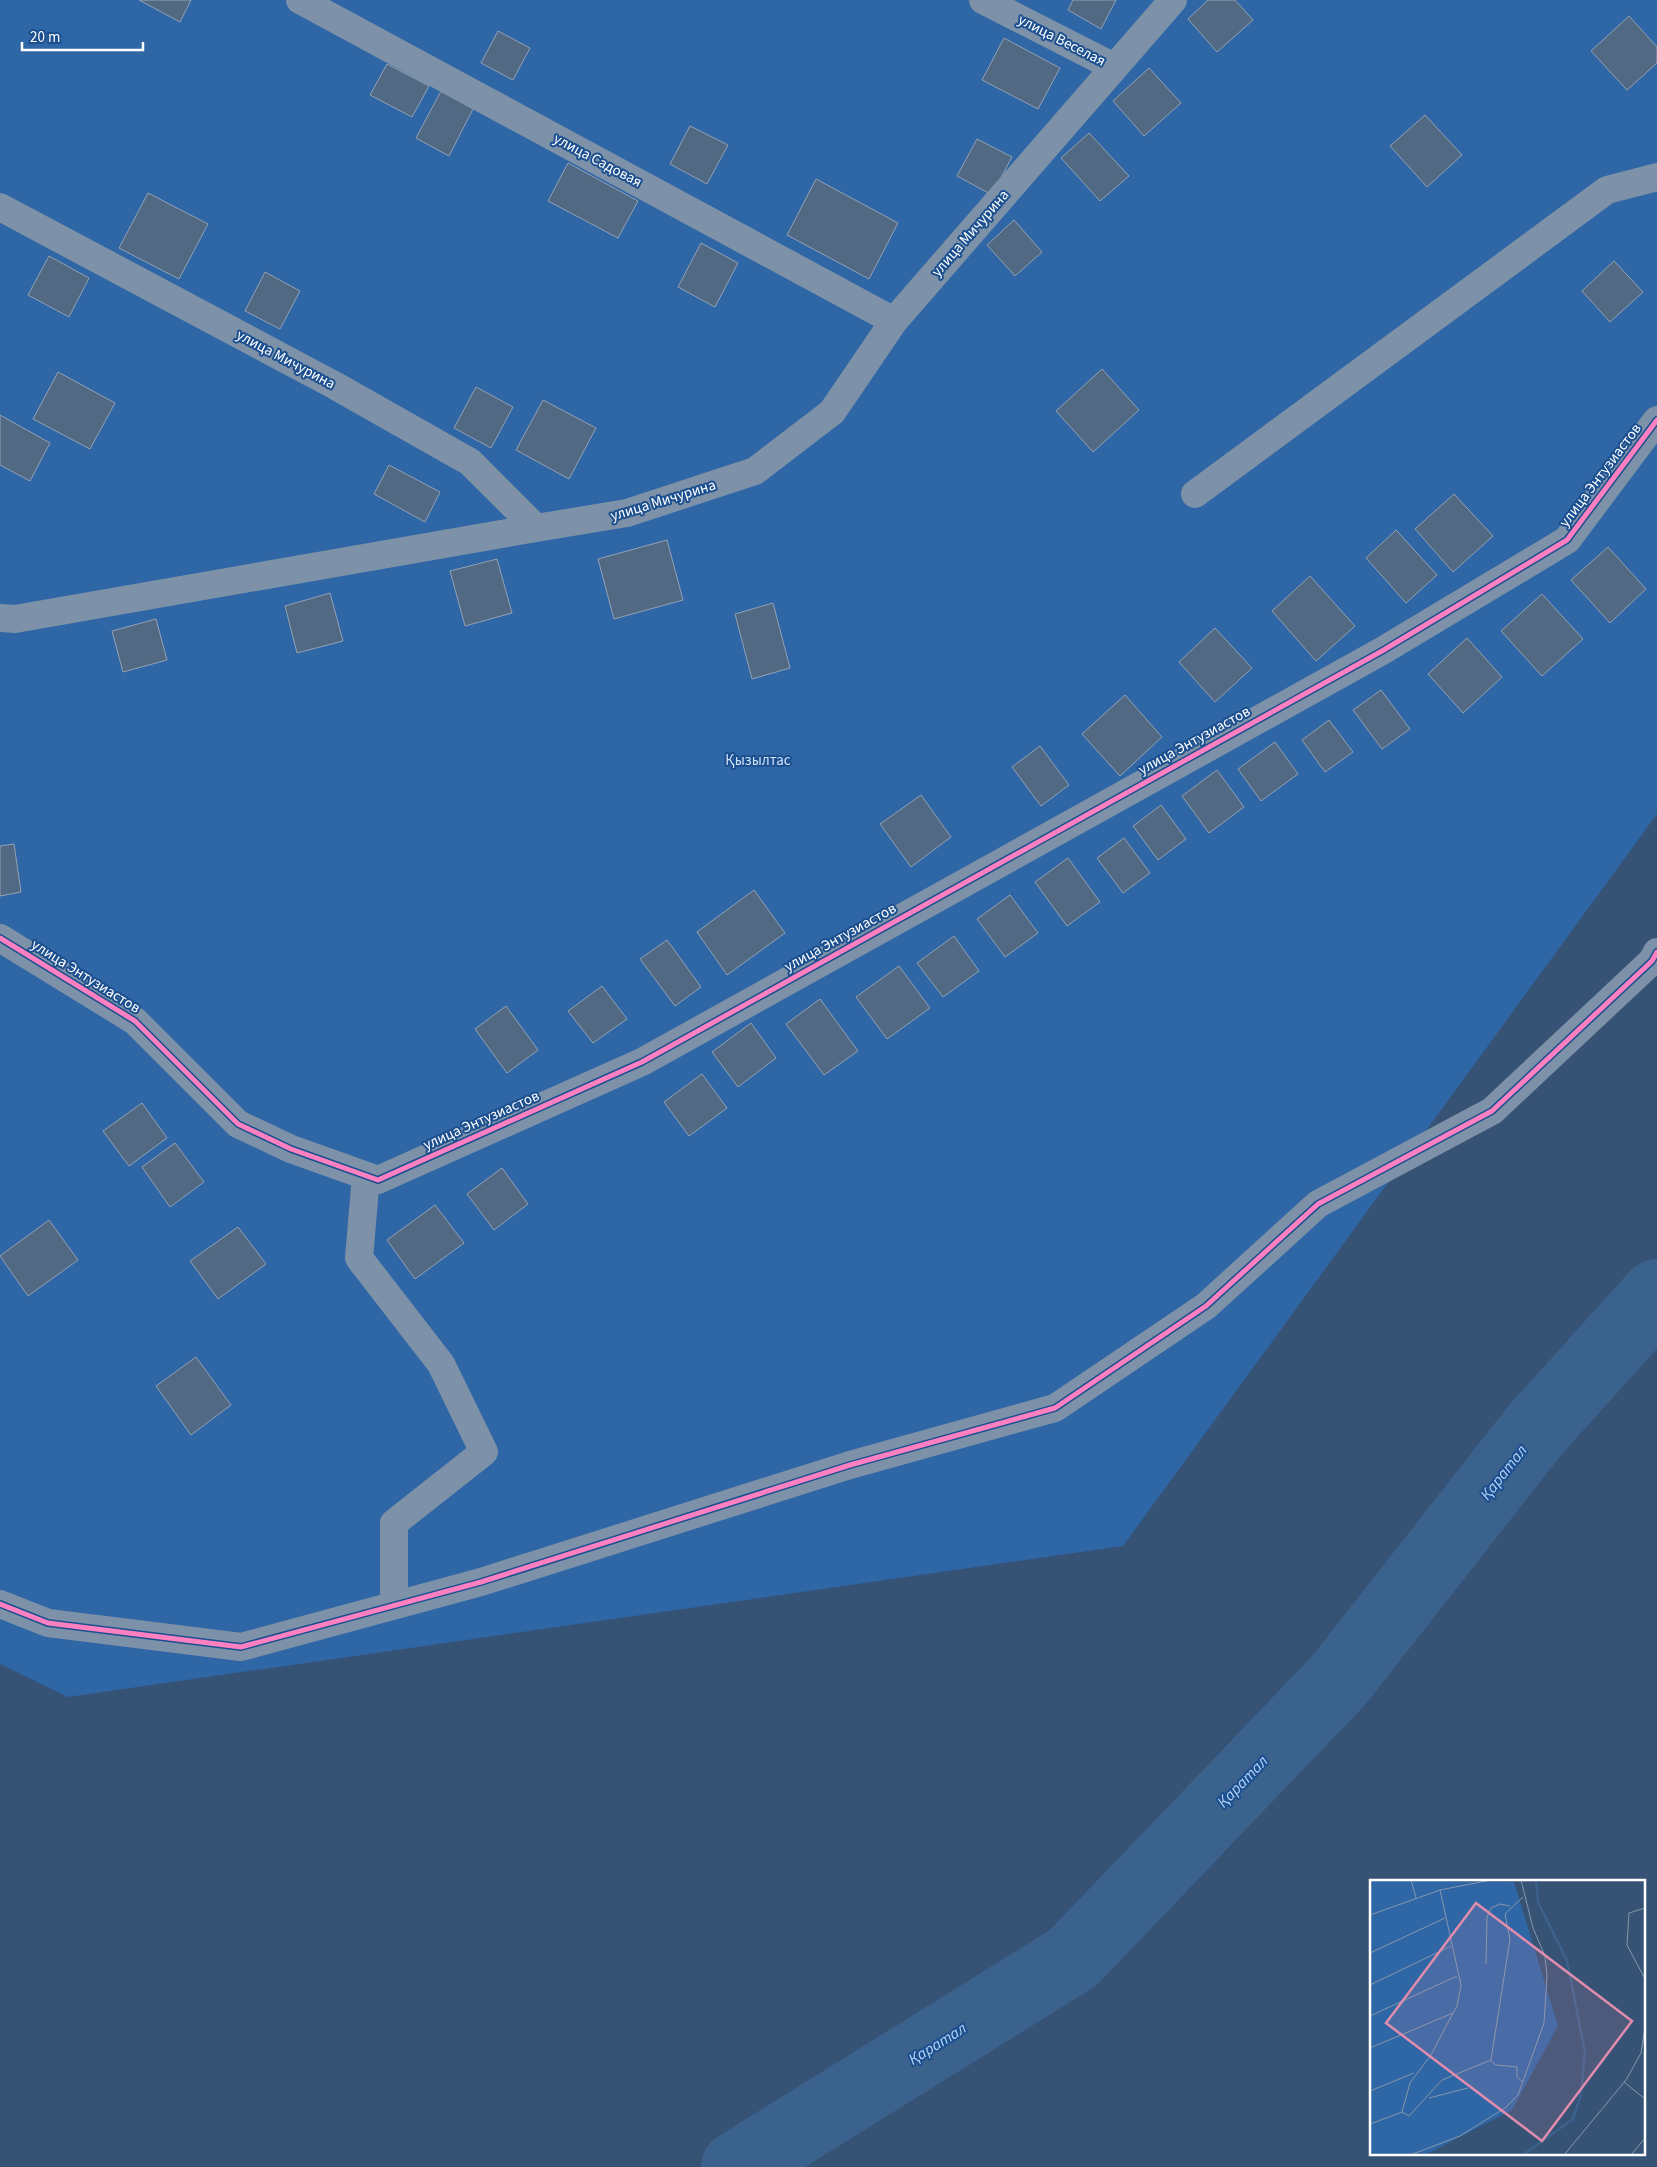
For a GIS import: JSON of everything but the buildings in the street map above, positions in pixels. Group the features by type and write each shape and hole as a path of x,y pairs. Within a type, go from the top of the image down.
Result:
{"street":[{"name":"улица Садовая","path":"300,0 894,322"},
{"name":"улица Веселая","path":"983,0 1114,67"},
{"name":"улица Мичурина","path":"0,207 334,385 470,462 536,528 627,513 755,471 832,412 894,322 1173,0"},
{"path":"1195,494 1607,190 1657,177"},
{"name":"улица Энтузиастов","path":"0,938 135,1021 238,1124 291,1149 378,1180 642,1062 1382,651 1567,540 1657,420"},
{"path":"0,618 25,618 536,528"},
{"path":"0,1604 48,1622 241,1647 481,1582 850,1465 1055,1408 1206,1306 1318,1204 1492,1111 1652,961 1657,952"},
{"path":"366,1176 359,1258 441,1364 484,1452 394,1523 394,1605"}],"green space":[{"name":"Қызылтас","path":"0,0 1657,0 1657,814 1123,1546 68,1697 0,1664"}],"waterway":[{"name":"Қаратал","path":"737,2167 1073,1958 1339,1680 1536,1429 1657,1295"}],"cycle path":[{"path":"0,938 135,1021 238,1124 291,1149 378,1180 642,1062 1382,651 1567,540 1657,420"},
{"path":"0,1604 48,1623 241,1647 481,1582 850,1465 1055,1408 1206,1306 1318,1204 1492,1111 1652,961 1657,952"}]}
